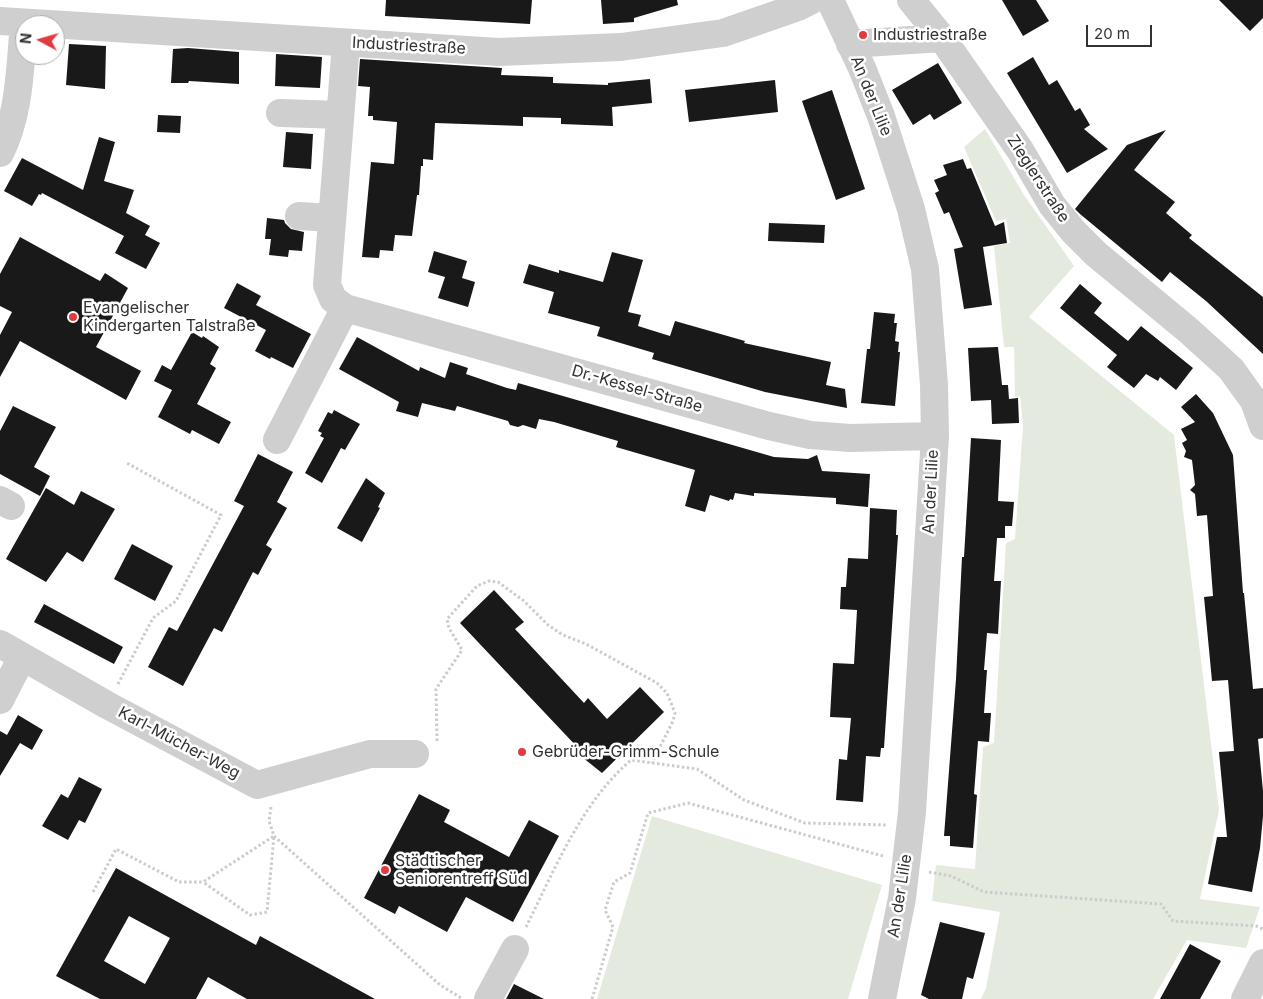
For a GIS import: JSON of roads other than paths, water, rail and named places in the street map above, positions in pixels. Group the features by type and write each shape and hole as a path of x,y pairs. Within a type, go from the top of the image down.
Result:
{"street":[{"name":"Industriestraße","path":"12,22 499,52 622,47 723,33 791,10 812,0"},
{"name":"An der Lilie","path":"830,0 881,116 911,209 925,269 934,385 935,436 912,812 910,826 897,863 882,999"},
{"name":"Zieglerstraße","path":"912,0 942,38 1020,150 1052,205 1073,232 1096,254 1188,330 1231,369 1254,401 1263,426"},
{"path":"0,153 8,137 19,82 12,22"},
{"path":"850,44 942,38"},
{"path":"277,440 345,308 332,299 326,285 346,42"},
{"path":"280,113 340,115"},
{"path":"299,216 332,218"},
{"name":"Dr.-Kessel-Straße","path":"345,308 769,426 810,435 850,438 935,436"},
{"path":"0,700 11,651"},
{"name":"Karl-Mücher-Weg","path":"11,651 257,785 280,778 364,766 415,754"},
{"path":"488,999 515,949"},
{"path":"1245,999 1263,963"}],"place":[{"name":"Industriestraße","path":"863,35"},
{"name":"Evangelischer Kindergarten Talstraße","path":"73,317"},
{"name":"Gebrüder-Grimm-Schule","path":"522,752"},
{"name":"Städtischer Seniorentreff Süd","path":"385,870"}]}
